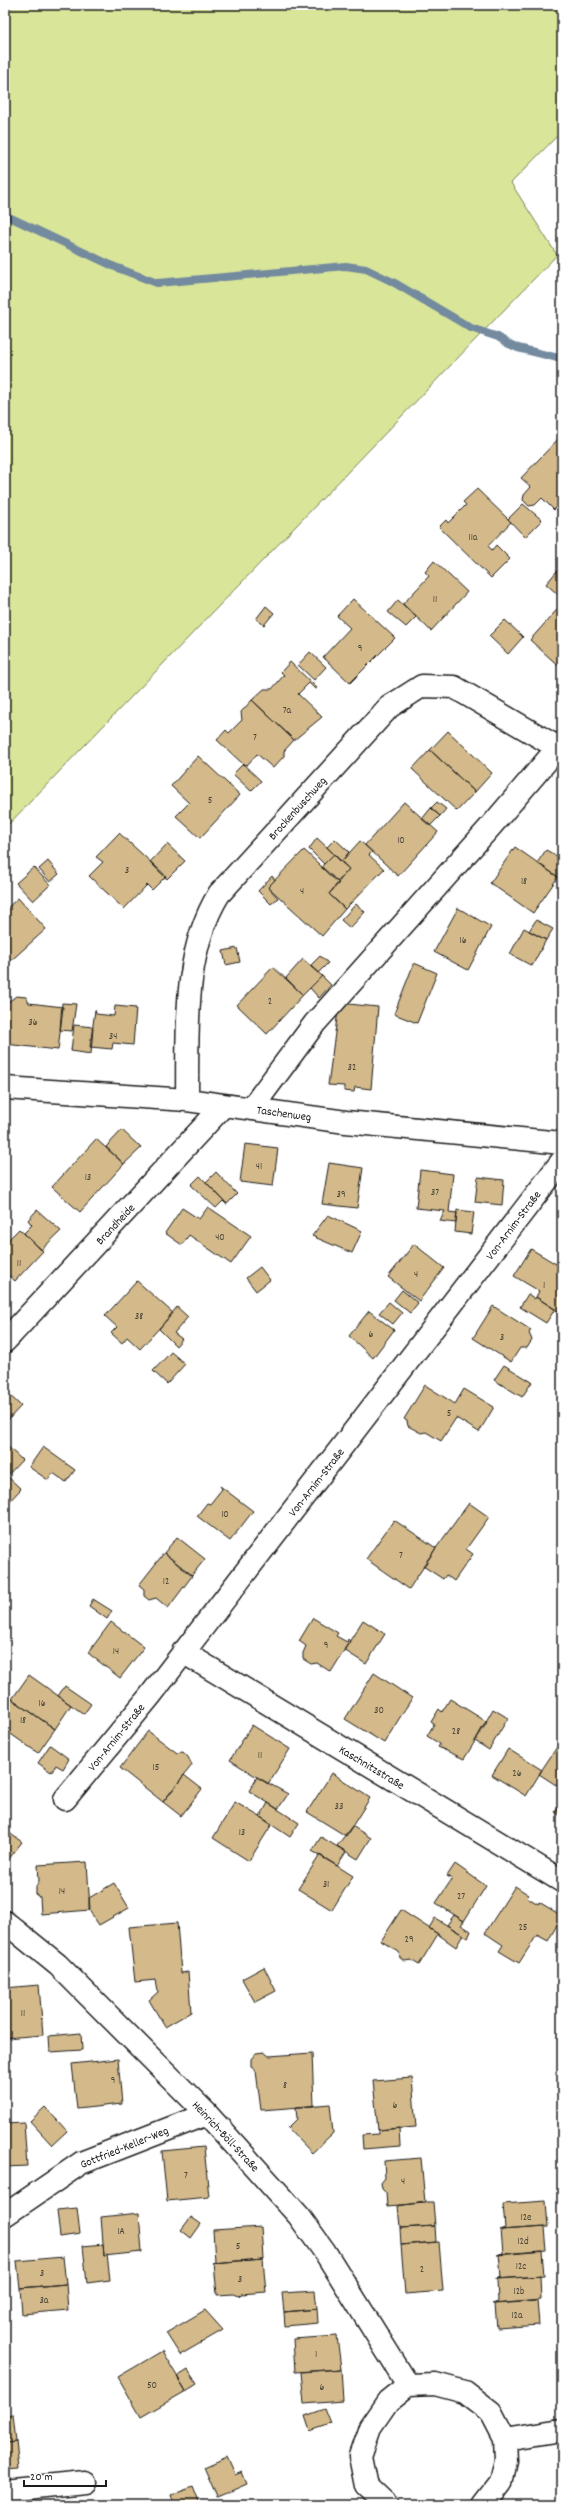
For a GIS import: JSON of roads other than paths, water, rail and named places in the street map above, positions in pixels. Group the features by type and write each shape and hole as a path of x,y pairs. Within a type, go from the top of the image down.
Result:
{"street":[{"name":"Brockenbuschweg","path":"187,1100 188,1004 198,942 206,915 219,894 389,707 422,686 454,687 560,747 315,1023 251,1109"},
{"name":"Taschenweg","path":"5,1088 187,1100 346,1122 562,1143"},
{"name":"Brandheide","path":"5,1341 224,1105"},
{"name":"Von-Arnim-Straße","path":"65,1799 183,1652 562,1161"},
{"name":"Kaschnitzstraße","path":"183,1652 562,1881"},
{"name":"Heinrich-Böll-Straße","path":"5,1922 58,1965 207,2114 300,2216 325,2252 408,2384"},
{"name":"Gottfried-Keller-Weg","path":"5,2215 81,2163 207,2114"},
{"path":"386,2505 366,2486 360,2456 370,2427 388,2401 408,2384 435,2384 465,2392 490,2412 505,2439 506,2461 501,2483 484,2505"},
{"path":"505,2439 562,2430"},
{"path":"5,2490 85,2482"}],"waterway":[{"path":"5,215 115,267 157,283 346,266 366,269 393,282 471,328 498,337 518,348 562,359"}]}
